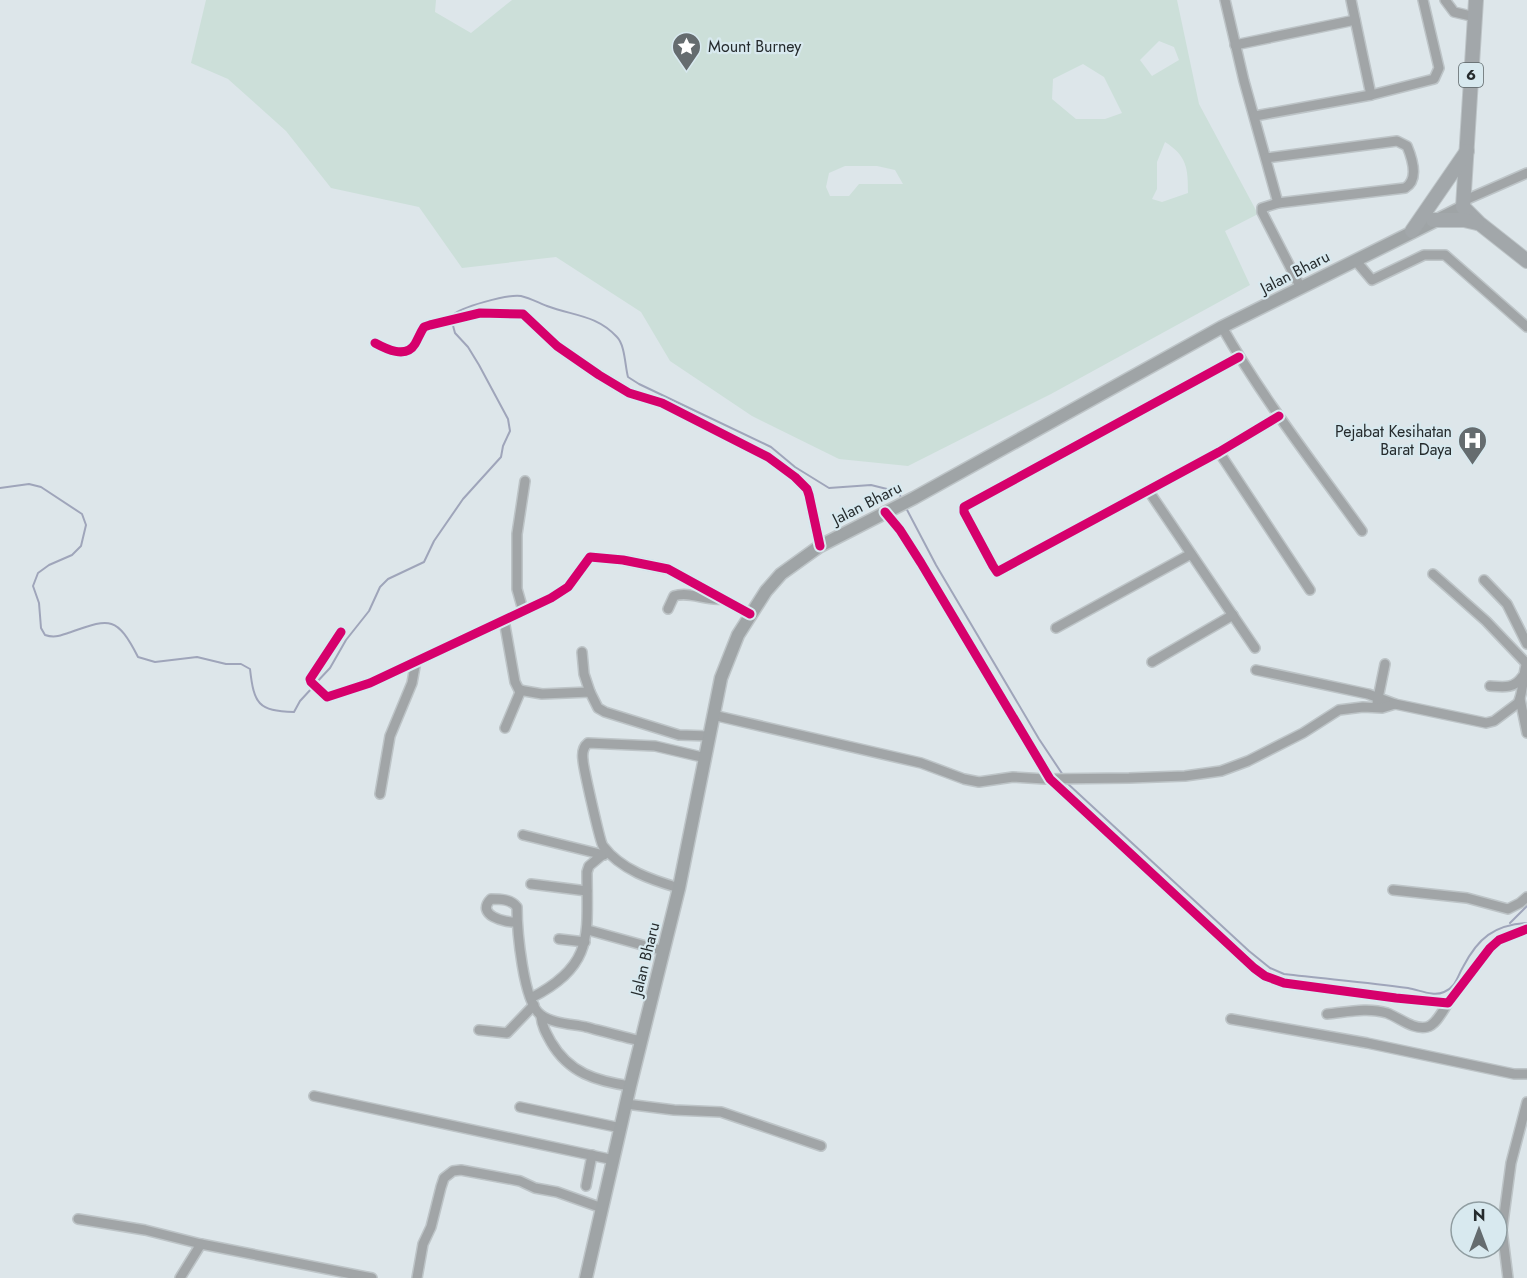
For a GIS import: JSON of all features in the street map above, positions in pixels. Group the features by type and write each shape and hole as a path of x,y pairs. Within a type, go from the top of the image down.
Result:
{"main road":[{"name":"6","path":"1463,204 1476,0"},
{"path":"1412,231 1467,151"},
{"path":"1463,204 1479,223 1527,261"},
{"name":"Jalan Bharu","path":"586,1278 679,888 721,678 750,614 781,574 820,546 914,498 1222,327 1463,204"},
{"path":"1433,220 1464,220 1479,223"}],"street":[{"path":"1225,0 1278,203"},
{"path":"1351,0 1371,95"},
{"path":"1255,116 1371,95 1434,79 1439,73 1439,68 1431,42 1423,0"},
{"path":"1444,0 1454,12 1474,17"},
{"path":"1235,45 1355,20"},
{"path":"1266,158 1397,141 1407,146 1411,155 1413,176 1410,184 1405,188 1264,206 1262,212 1301,288"},
{"path":"1463,204 1527,173"},
{"path":"1355,260 1372,280 1424,255 1445,255 1527,327"},
{"path":"375,343 392,351 402,352 414,346 424,327 489,313 523,314 557,346 629,393 662,403 768,457 795,477 807,489 820,546"},
{"path":"1222,327 1239,357 1279,416 1362,531"},
{"path":"1239,357 964,507 964,513 997,572 1219,452 1279,416"},
{"path":"1219,452 1310,590"},
{"path":"524,610 517,589 517,534 525,481"},
{"path":"1148,490 1255,648"},
{"path":"891,510 900,530 1055,779 1107,834 1265,976 1284,983 1448,1003"},
{"path":"1056,628 1191,554"},
{"path":"341,632 311,676 311,682 327,697 370,684 564,590 588,559 594,557 668,569 750,614"},
{"path":"1433,574 1486,621 1527,663 1522,676 1520,699 1527,733"},
{"path":"1484,580 1507,604 1527,644"},
{"path":"668,609 674,596 682,593 714,600 724,598"},
{"path":"1152,662 1233,615"},
{"path":"504,620 515,682 519,690 542,694 590,692"},
{"path":"582,652 583,668 590,692 598,708 604,712 679,735 710,736"},
{"path":"380,794 390,736 412,683 416,661"},
{"path":"1377,702 1385,664"},
{"path":"1256,670 1377,702 1486,723 1501,717 1520,699"},
{"path":"1490,686 1509,687 1515,685 1522,676"},
{"path":"505,728 521,690"},
{"path":"713,715 921,763 972,781 989,781 1013,777 1071,779 1185,776 1221,771 1248,761 1303,733 1339,710 1377,702"},
{"path":"679,888 641,876 613,855 601,842 583,763 583,753 586,744 655,746 706,758"},
{"path":"523,835 601,856 613,855"},
{"path":"479,1030 507,1033 533,1001 563,979 585,942 588,930 589,866 601,856"},
{"path":"531,884 587,891"},
{"path":"1393,890 1467,898 1508,909 1527,897"},
{"path":"517,922 521,958 533,1001 542,1016 542,1025 557,1051 576,1070 599,1081 630,1086"},
{"path":"1327,1014 1376,1010 1414,1026 1428,1027 1433,1024 1490,948 1499,940 1527,929"},
{"path":"588,930 664,951"},
{"path":"559,939 585,942"},
{"path":"542,1016 641,1041"},
{"path":"1231,1019 1367,1043 1514,1074 1527,1074"},
{"path":"314,1096 614,1160"},
{"path":"1508,1278 1502,1230 1511,1163 1520,1136 1527,1102"},
{"path":"626,1104 674,1110 721,1112 821,1146"},
{"path":"520,1107 621,1128"},
{"path":"586,1186 591,1155"},
{"path":"417,1278 423,1244 431,1227 444,1178 453,1171 461,1170 520,1180 535,1188 557,1192 602,1208"},
{"path":"78,1219 146,1230 201,1244 372,1278"},
{"path":"180,1278 201,1244"}],"shaded area":[{"path":"206,0 436,0 435,12 471,33 512,0 1177,0 1199,104 1258,214 1225,231 1250,285 1051,394 908,466 839,459 752,416 670,361 641,312 556,257 462,268 419,207 331,188 286,131 228,79 191,63","holes":["1159,41 1174,47 1179,60 1152,76 1140,60","1083,64 1104,77 1122,113 1105,119 1076,119 1052,99 1053,79","1165,142 1178,152 1187,170 1188,193 1162,202 1152,199 1157,189 1157,162","845,166 877,166 895,170 903,184 859,184 849,196 830,196 826,187 829,173"]}],"waterway":[{"path":"452,316 456,312 485,302 521,296 593,320 609,330 620,341 628,377 639,384 771,447 795,467 829,488 871,485 891,490 901,498"},
{"path":"315,684 330,668 346,640 369,611 380,587 388,579 424,562 434,541 463,499 501,457 510,431 508,419 468,347 455,333 452,322"},
{"path":"0,488 29,484 41,487 82,514 86,525 81,546 72,555 49,565 38,573 33,586 39,603 41,628 45,635 56,636 93,625 110,624 124,633 138,657 155,662 197,657 226,664 241,664 250,669 256,698 272,710 294,712 312,688"},
{"path":"905,506 936,565 1039,739 1063,775"},
{"path":"1067,783 1249,951 1270,968 1284,974 1440,993 1454,985 1475,948 1488,935 1505,927 1527,923"},
{"path":"1510,923 1527,906"}],"cycle path":[{"path":"375,343 401,352 411,349 424,327 430,325 480,313 523,314 557,346 629,393 662,403 768,457 795,477 807,489 820,546"},
{"path":"1239,357 964,507 964,512 997,572 1219,452 1279,416"},
{"path":"885,512 900,530 921,563 1050,779 1265,976 1284,983 1448,1003 1490,948 1499,940 1527,929"},
{"path":"341,632 310,679 327,697 370,683 551,598 568,587 590,557 623,560 668,569 750,614"}],"place":[{"name":"Mount Burney","path":"687,72"},
{"name":"Pejabat Kesihatan Barat Daya","path":"1473,466"}]}
